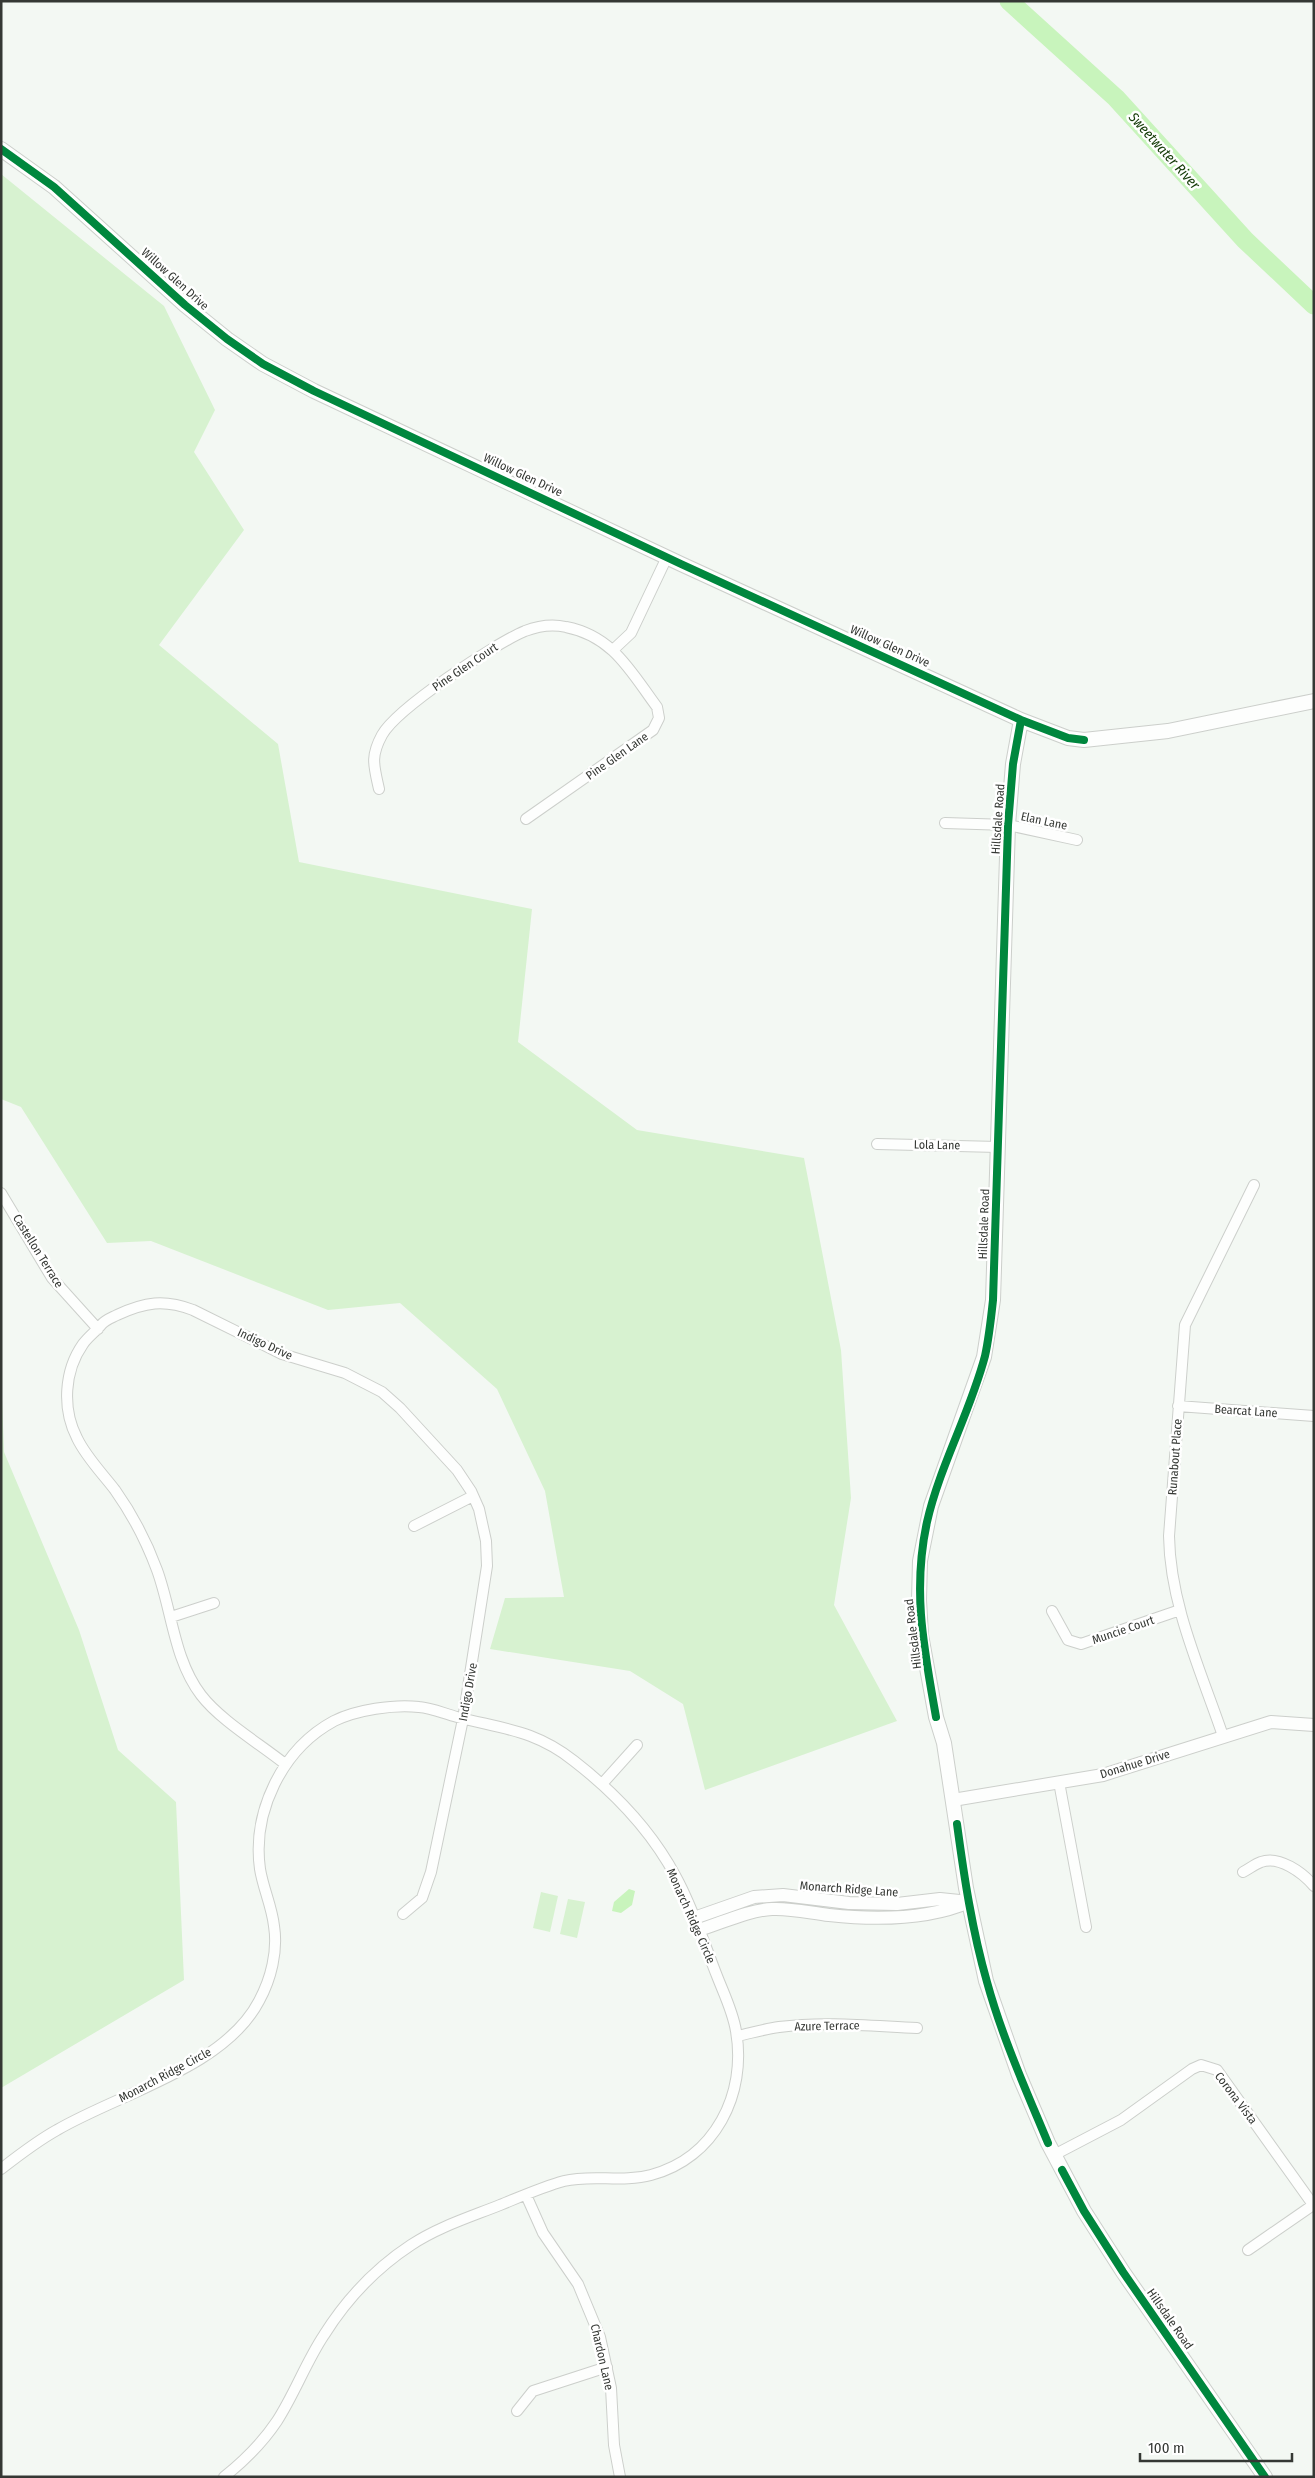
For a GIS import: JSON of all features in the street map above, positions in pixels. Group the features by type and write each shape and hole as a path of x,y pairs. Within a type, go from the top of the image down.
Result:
{"main road":[{"name":"Willow Glen Drive","path":"1,149 54,187 185,304 227,339 263,364 667,557 1021,720 1068,738 1084,740 1168,731 1314,701"},
{"name":"Hillsdale Road","path":"1021,720 1013,764 1008,825 990,1329 984,1357 931,1506 920,1562 919,1600 922,1635 953,1800 969,1902 986,1982 1020,2075 1054,2155 1084,2212 1123,2272 1265,2477"}],"street":[{"path":"614,649 631,633 667,557"},
{"name":"Pine Glen Court","path":"379,789 372,760 386,729 408,707 505,641 527,630 556,626 576,630 599,639 614,649"},
{"name":"Pine Glen Lane","path":"526,819 653,730 658,718 657,707 614,649"},
{"name":"Elan Lane","path":"945,824 1008,825 1077,840"},
{"name":"Lola Lane","path":"876,1144 998,1147"},
{"name":"Runabout Place","path":"1223,1736 1180,1610 1169,1564 1169,1536 1185,1325 1254,1185"},
{"name":"Castellon Terrace","path":"1,1193 52,1278 98,1329"},
{"name":"Indigo Drive","path":"285,1764 215,1711 188,1674 157,1570 137,1528 116,1492 82,1447 69,1416 67,1394 73,1362 83,1343 104,1322 137,1306 154,1302 182,1306 225,1324 282,1354 345,1373 382,1392 400,1408 456,1470 473,1496 485,1532 486,1566 463,1719 430,1872 422,1898 403,1914"},
{"name":"Bearcat Lane","path":"1178,1406 1314,1416"},
{"path":"414,1526 473,1496"},
{"path":"171,1618 214,1603"},
{"name":"Muncie Court","path":"1052,1611 1068,1640 1081,1644 1180,1610"},
{"name":"Monarch Ridge Circle","path":"1,2169 57,2130 196,2062 229,2040 252,2013 268,1978 275,1938 274,1924 259,1861 261,1824 268,1798 285,1764 315,1734 333,1722 353,1713 419,1707 463,1719 519,1730 560,1750 602,1784 654,1842 676,1877 732,2012 737,2036 738,2074 733,2098 718,2129 695,2152 672,2167 654,2174 632,2178 610,2177 566,2180 432,2232 408,2247 365,2282 344,2304 324,2335 275,2424 251,2453 224,2477"},
{"name":"Donahue Drive","path":"953,1800 1103,1775 1272,1722 1314,1725"},
{"path":"602,1784 637,1745"},
{"path":"1059,1782 1086,1927"},
{"path":"1243,1872 1262,1861 1272,1862 1300,1872 1314,1886"},
{"name":"Monarch Ridge Lane","path":"694,1918 754,1898 783,1895 849,1903 897,1904 940,1899 969,1902"},
{"name":"Monarch Ridge Lane","path":"699,1930 746,1914 772,1909 851,1917 893,1917 952,1910 969,1902"},
{"name":"Azure Terrace","path":"737,2036 779,2027 845,2024 918,2028"},
{"name":"Corona Vista","path":"1054,2155 1121,2120 1192,2069 1207,2065 1217,2070 1222,2076 1313,2205"},
{"name":"Chardon Lane","path":"526,2195 543,2233 578,2284 600,2337 611,2388 614,2445 620,2477"},
{"path":"1248,2250 1313,2205"},
{"path":"517,2410 533,2391 607,2367"}],"shaded area":[{"path":"1,174 164,306 215,410 194,452 244,530 159,645 278,744 299,862 532,909 518,1042 637,1130 804,1158 841,1350 851,1498 834,1605 897,1721 705,1790 683,1704 630,1671 490,1649 505,1598 564,1597 545,1491 497,1389 400,1303 328,1310 151,1241 107,1243 21,1107 1,1099"},
{"path":"1,1372 4,1452 79,1630 118,1750 176,1802 184,1980 1,2088"},
{"path":"629,1889 635,1891 632,1905 621,1913 612,1911 614,1902"},
{"path":"541,1892 558,1896 550,1932 533,1928"},
{"path":"568,1899 585,1902 577,1938 560,1934"}],"waterway":[{"name":"Sweetwater River","path":"1009,1 1116,98 1245,240 1314,305"}],"cycle path":[{"path":"1,149 54,187 185,305 227,339 263,364 314,391 681,564 1021,720 1068,738 1084,740"},
{"path":"936,1717 921,1620 920,1572 927,1522 939,1480 979,1377 991,1321 1008,825 1013,764 1021,720"},
{"path":"957,1824 973,1923 987,1982 1007,2043 1048,2143"},
{"path":"1062,2170 1084,2211 1123,2272 1265,2477"}]}
